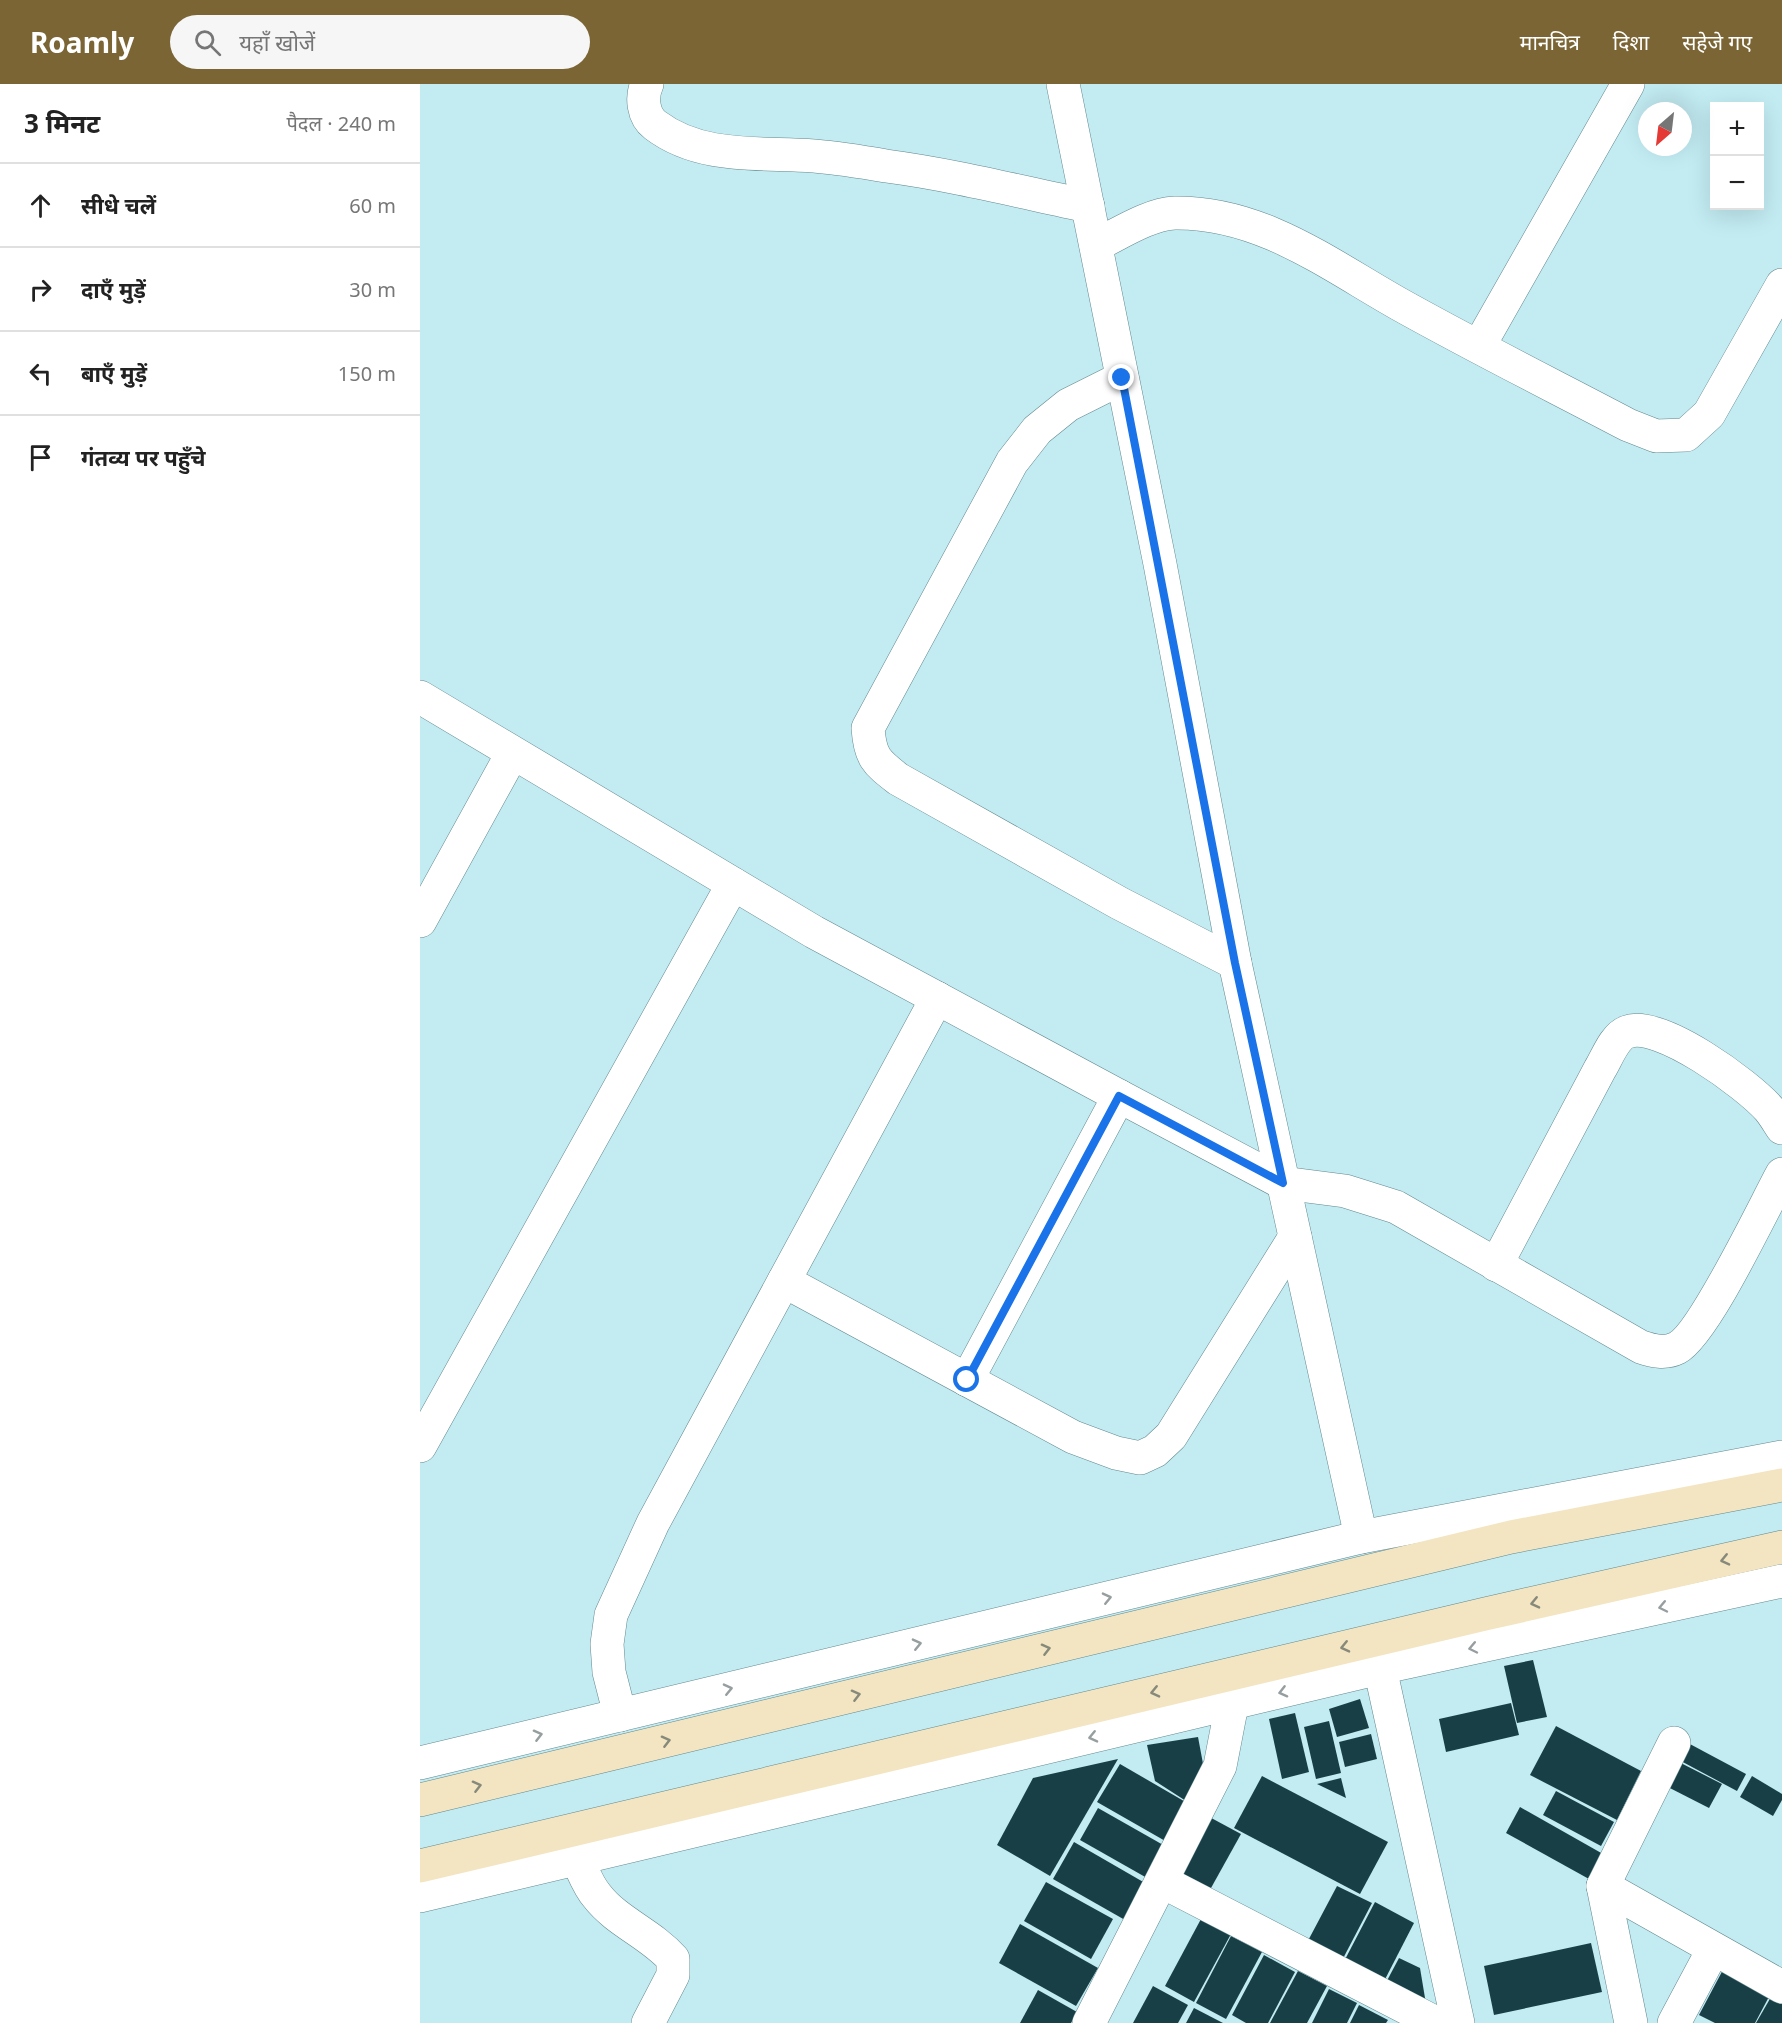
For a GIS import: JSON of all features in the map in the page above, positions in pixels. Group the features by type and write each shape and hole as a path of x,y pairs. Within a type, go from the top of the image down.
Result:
{"main road":[{"path":"420,1800 1511,1538 1782,1485"},
{"path":"420,1866 1474,1617 1782,1547"}],"street":[{"path":"647,84 643,106 654,124 681,139 718,151 757,156 814,156 889,166 1088,206"},
{"path":"1063,84 1235,963 1361,1537"},
{"path":"1479,346 1628,84"},
{"path":"1095,245 1146,221 1174,213 1238,220 1301,245 1399,304 1628,426 1656,436 1686,435 1709,414 1782,285"},
{"path":"1122,378 1068,405 1037,430 1012,462 868,728 869,749 878,764 898,779 1119,903 1235,963"},
{"path":"420,697 813,932 1119,1096 1283,1183 1345,1191 1396,1207 1641,1347 1658,1352 1675,1349 1699,1326 1782,1174"},
{"path":"420,921 512,754"},
{"path":"420,1446 733,884"},
{"path":"620,1715 609,1671 607,1644 611,1615 653,1523 937,998"},
{"path":"1496,1265 1600,1069 1616,1042 1626,1032 1639,1030 1661,1035 1699,1057 1738,1082 1769,1109 1782,1128"},
{"path":"967,1380 1119,1096"},
{"path":"784,1281 1072,1437 1116,1453 1140,1458 1155,1450 1171,1436 1295,1237"},
{"path":"420,1763 1361,1537 1782,1456"},
{"path":"420,1896 1380,1668 1782,1581"},
{"path":"1380,1668 1458,2023"},
{"path":"1089,2023 1163,1882 1220,1766 1232,1704"},
{"path":"1631,2023 1603,1887 1674,1743"},
{"path":"577,1859 597,1897 662,1946 673,1959 673,1975 648,2023"},
{"path":"1163,1882 1436,2023"},
{"path":"1603,1887 1782,1987"},
{"path":"1674,2023 1713,1950"}],"building":[{"path":"1533,1660 1547,1717 1517,1723 1504,1666"},
{"path":"1360,1699 1369,1728 1337,1737 1329,1709"},
{"path":"1511,1703 1519,1735 1446,1752 1439,1719"},
{"path":"1295,1713 1309,1772 1282,1779 1269,1719"},
{"path":"1329,1721 1341,1773 1316,1779 1304,1727"},
{"path":"1556,1726 1641,1771 1617,1820 1530,1775"},
{"path":"1371,1734 1377,1759 1345,1767 1339,1742"},
{"path":"1198,1737 1204,1769 1186,1801 1155,1781 1147,1745"},
{"path":"1688,1743 1746,1774 1737,1791 1679,1760"},
{"path":"1118,1759 1050,1876 997,1845 1033,1778"},
{"path":"1673,1759 1722,1784 1709,1808 1660,1783"},
{"path":"1120,1764 1189,1804 1167,1842 1097,1802"},
{"path":"1262,1776 1388,1842 1360,1894 1234,1828"},
{"path":"1752,1776 1782,1794 1782,1800 1773,1816 1740,1797"},
{"path":"1341,1778 1346,1798 1317,1784"},
{"path":"1556,1791 1614,1822 1601,1846 1543,1815"},
{"path":"1520,1807 1603,1854 1589,1879 1506,1833"},
{"path":"1098,1808 1165,1846 1147,1878 1080,1840"},
{"path":"1202,1813 1241,1834 1206,1897 1168,1876"},
{"path":"1074,1842 1145,1883 1125,1920 1053,1879"},
{"path":"1046,1882 1113,1919 1091,1959 1024,1921"},
{"path":"1337,1886 1372,1903 1337,1970 1302,1952"},
{"path":"1375,1902 1414,1923 1379,1991 1339,1971"},
{"path":"1201,1919 1231,1934 1194,2002 1165,1986"},
{"path":"1020,1924 1098,1968 1076,2006 999,1963"},
{"path":"1231,1936 1262,1952 1226,2019 1196,2003"},
{"path":"1591,1943 1602,1992 1494,2015 1484,1966"},
{"path":"1264,1955 1295,1972 1268,2023 1246,2023 1232,2015"},
{"path":"1399,1958 1420,1968 1428,2016 1381,1992"},
{"path":"1725,1966 1772,1991 1755,2023 1715,2023 1699,2015"},
{"path":"1298,1971 1327,1986 1307,2023 1270,2023"},
{"path":"1153,1986 1188,2005 1178,2023 1133,2023"},
{"path":"1329,1989 1357,2003 1347,2023 1312,2023"},
{"path":"1038,1990 1077,2012 1071,2023 1020,2023"},
{"path":"1771,1997 1782,2003 1782,2023 1756,2023"},
{"path":"1359,2005 1388,2020 1386,2023 1350,2023"},
{"path":"1194,2008 1223,2023 1186,2023"}],"route":[{"path":"967,1380 1119,1096 1283,1183 1235,963 1160,564 1122,378"}]}
